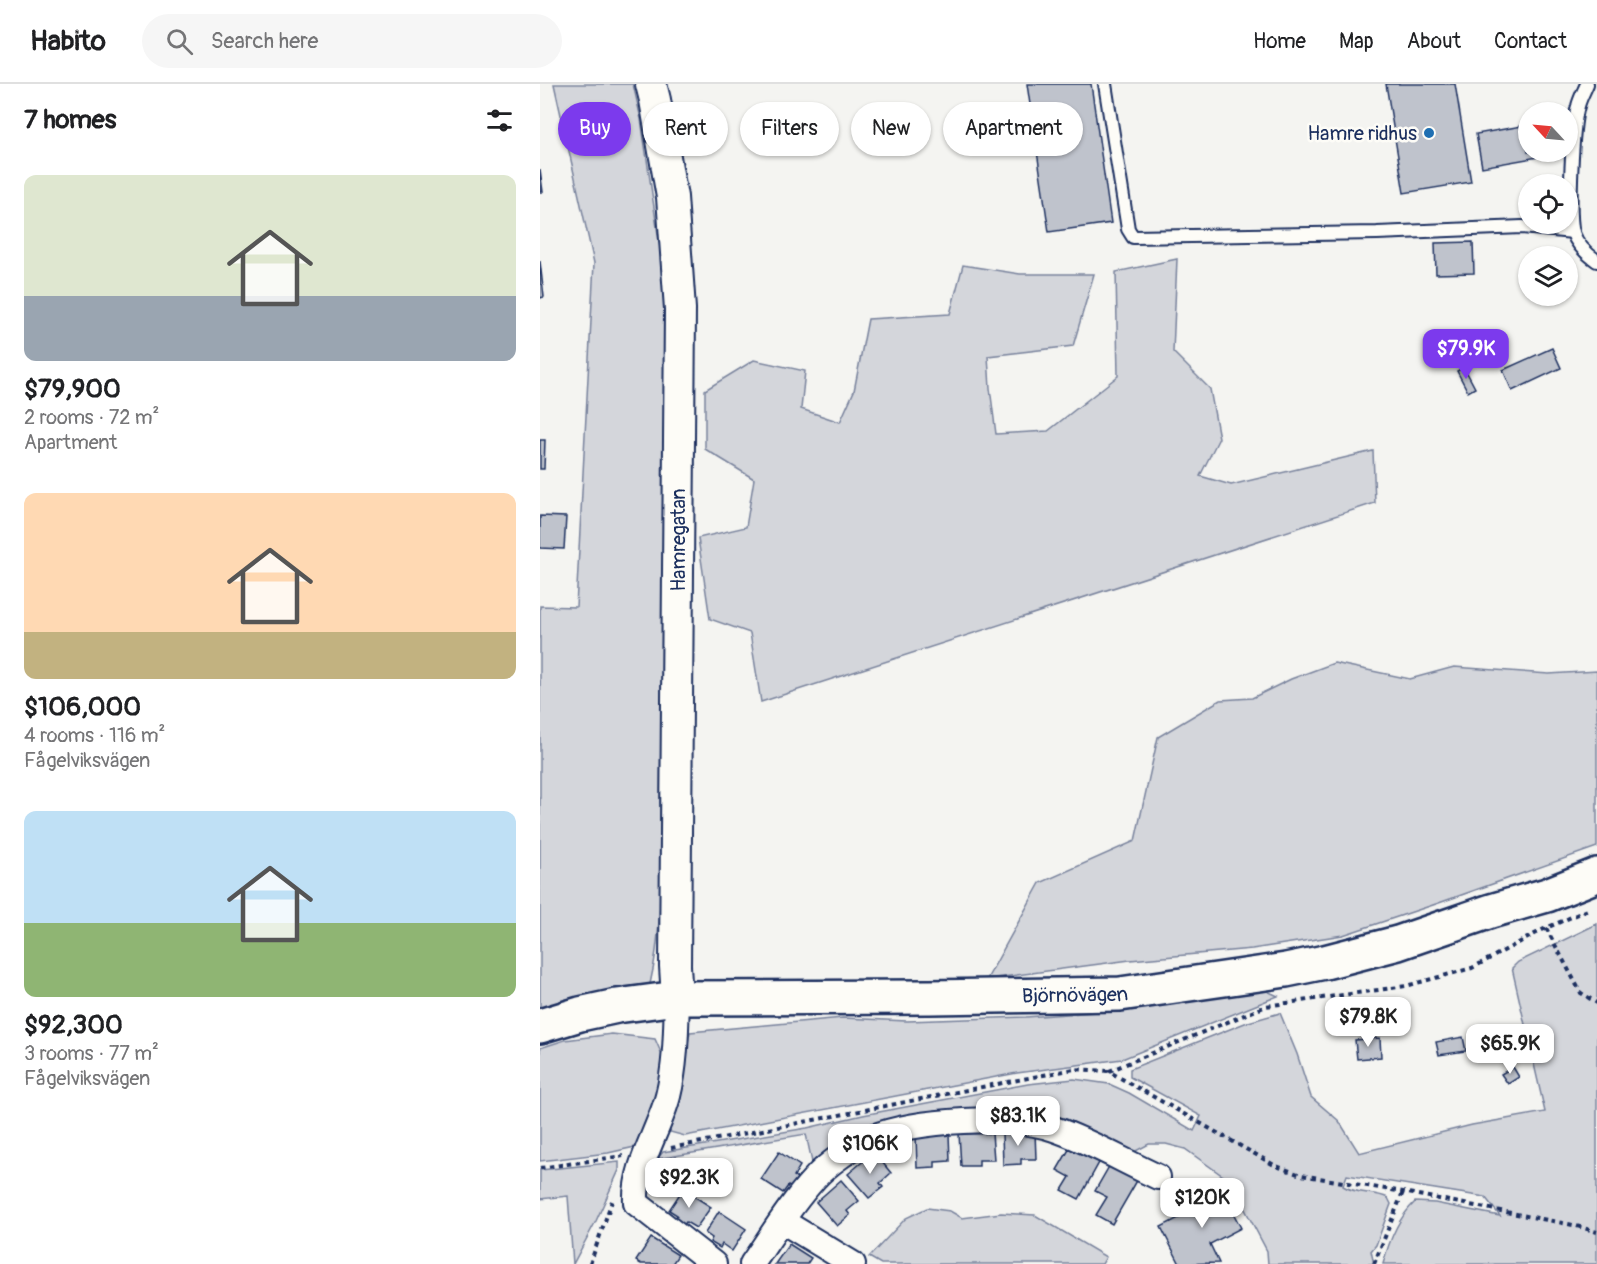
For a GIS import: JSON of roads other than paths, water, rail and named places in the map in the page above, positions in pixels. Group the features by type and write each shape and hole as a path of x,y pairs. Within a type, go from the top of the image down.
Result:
{"main road":[{"name":"Björnövägen","path":"540,1026 617,1006 678,998 1120,994 1286,969 1336,959 1398,943 1491,911 1547,896 1597,875"}],"street":[{"name":"Hamregatan","path":"651,84 672,197 680,309 675,955 678,998"},
{"path":"678,998 674,1060 669,1094 635,1186 636,1203 714,1264"},
{"path":"752,1264 815,1177 872,1137 897,1130 936,1123 1013,1122 1052,1128 1158,1177"},
{"path":"782,1221 853,1264"}],"lane":[{"path":"1105,84 1128,230 1133,237 1377,233 1518,227"},
{"path":"1572,174 1574,133 1578,107 1587,84"},
{"path":"1574,234 1579,245 1597,261"}],"place":[{"name":"Hamre ridhus","path":"1429,133"}]}
